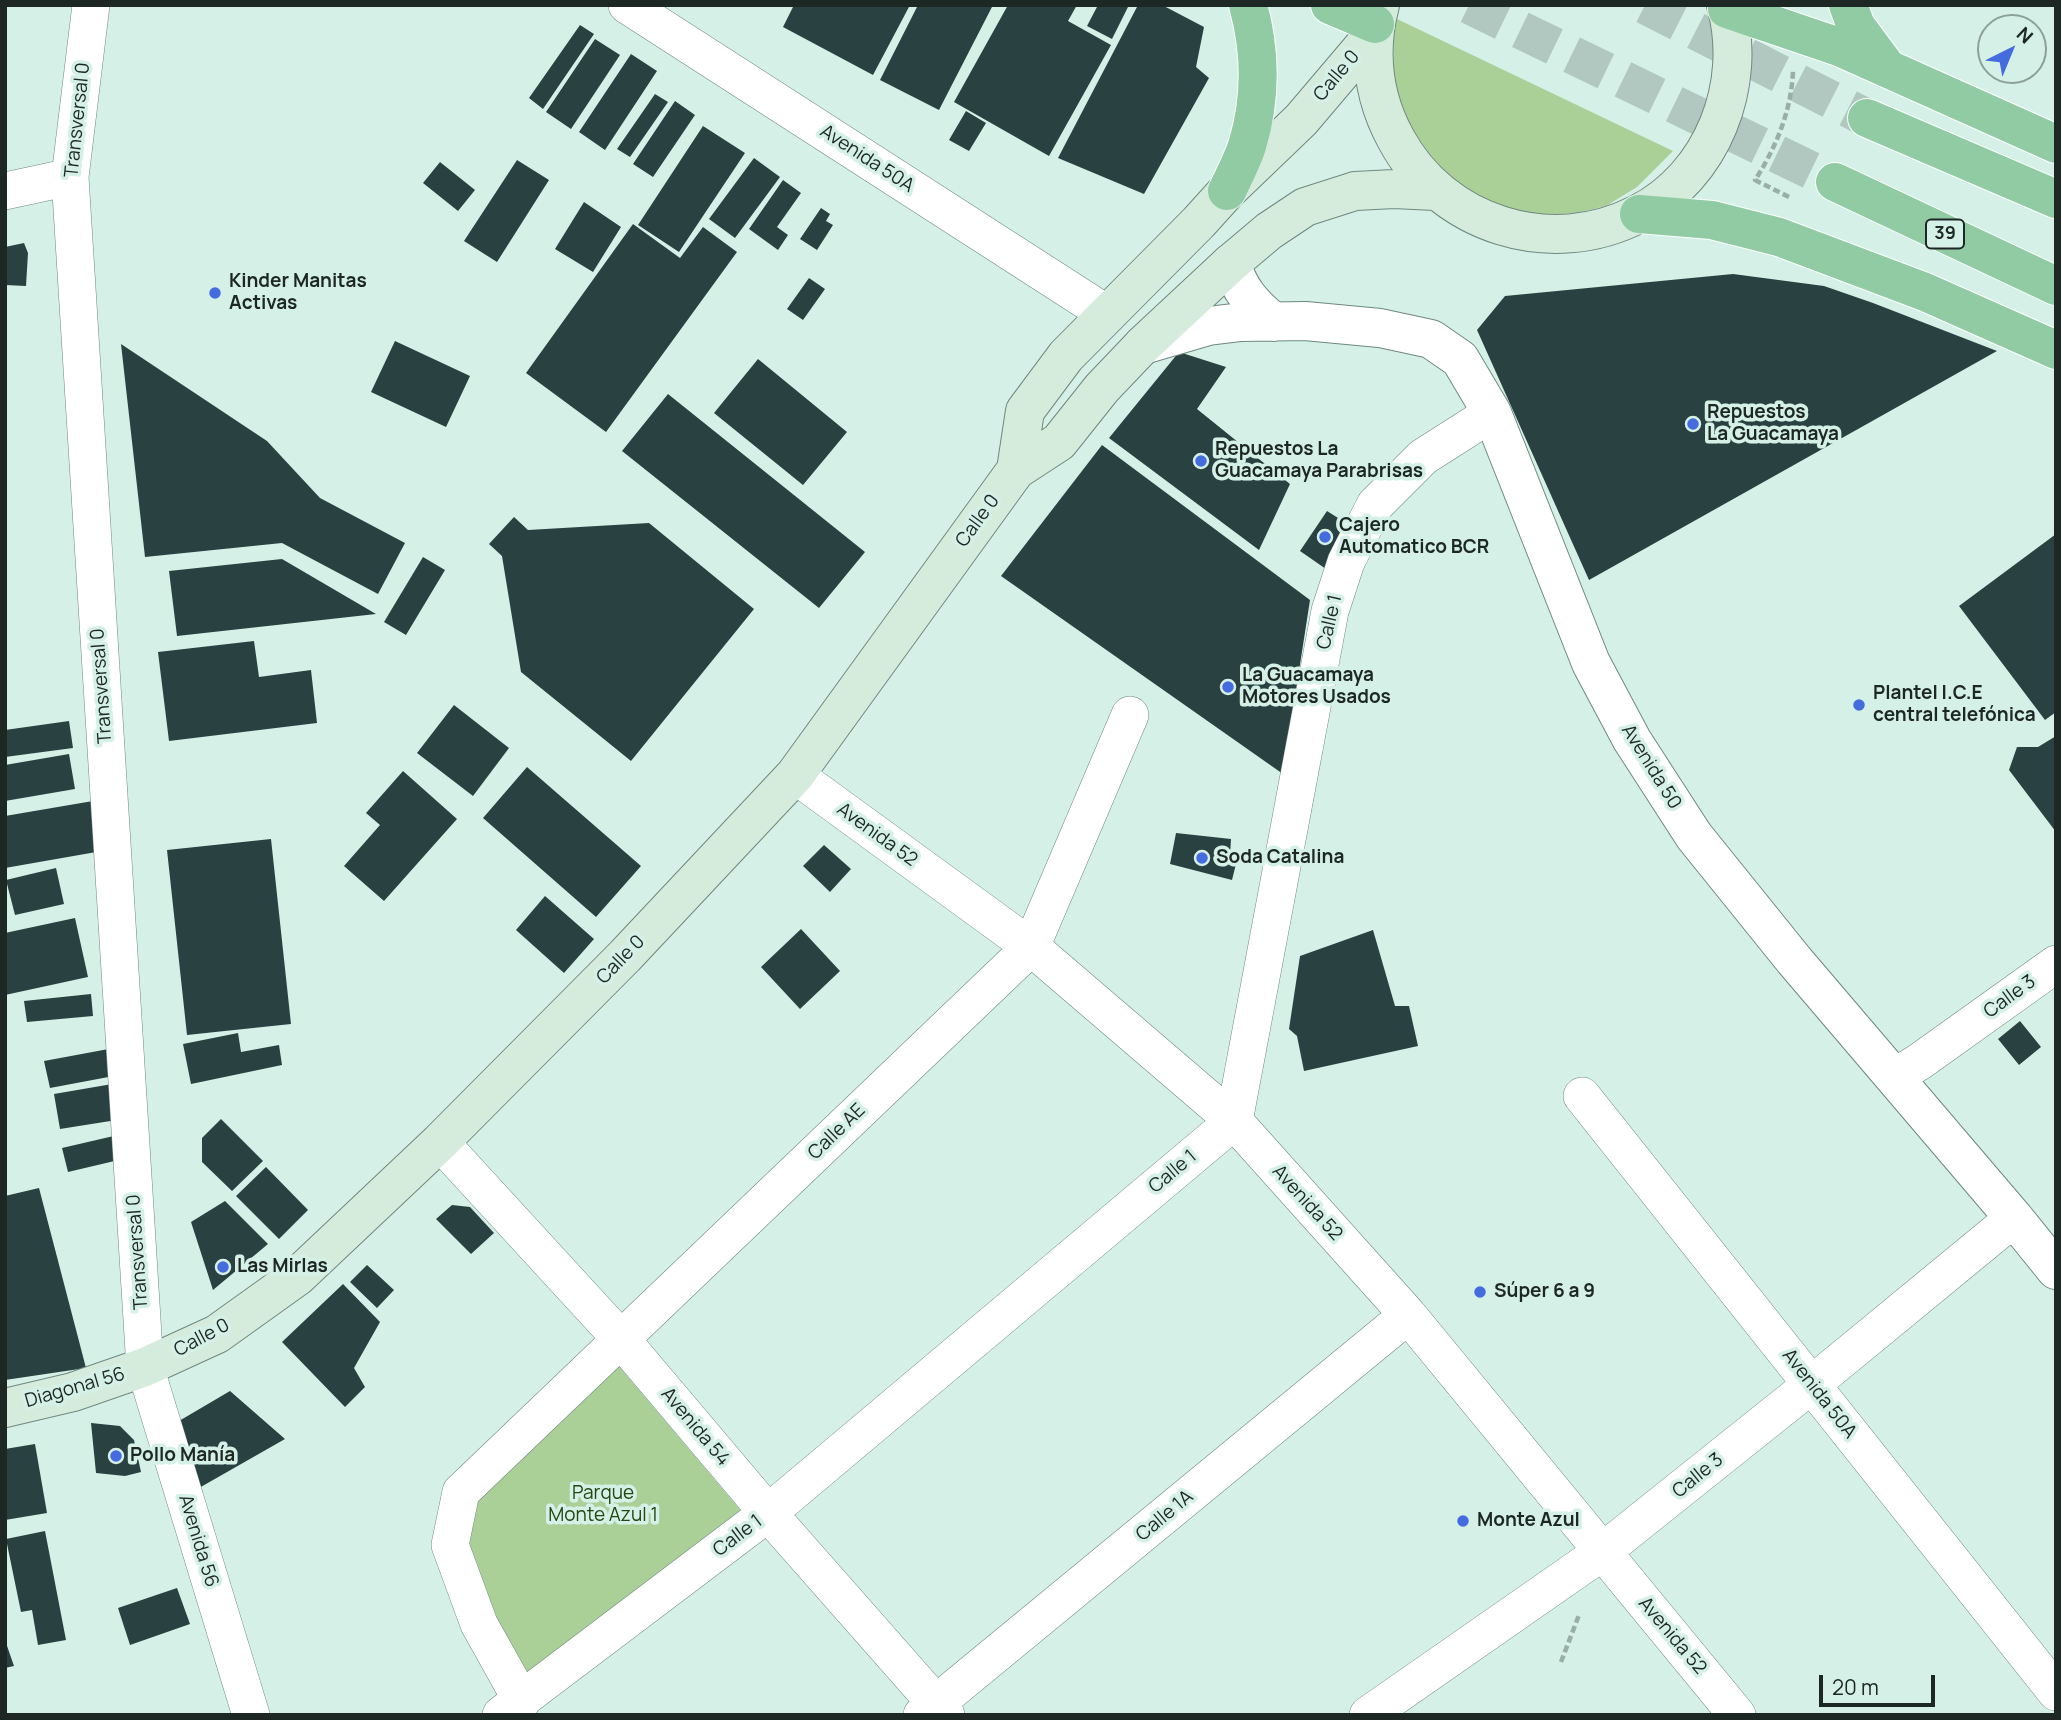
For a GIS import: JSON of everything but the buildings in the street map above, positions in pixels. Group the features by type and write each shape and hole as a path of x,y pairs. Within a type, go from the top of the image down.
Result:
{"highway":[{"path":"1227,191 1246,148 1257,102 1258,54 1248,5"},
{"path":"1330,5 1376,21"},
{"path":"1848,5 1856,26 1888,69"},
{"path":"1727,7 1839,47 2056,144"},
{"path":"1867,118 2056,199"},
{"name":"39","path":"1835,182 2056,286"},
{"path":"1639,214 1712,220 1779,237 1925,292 2056,350"}],"main road":[{"path":"1376,21 1374,78 1385,120 1406,158 1435,191 1472,215 1513,230 1556,236 1599,229 1639,214 1671,191 1699,162 1719,128 1730,89 1733,49 1727,7"},
{"name":"Calle 0","path":"1016,470 1025,411 1066,356 1227,191 1301,120 1376,21"},
{"name":"Calle 0","path":"145,1367 217,1334 298,1276 440,1142 625,956 795,775 1016,470 1059,442 1102,388 1143,345 1231,263 1305,206 1355,191 1435,191"},
{"name":"Diagonal 56","path":"5,1408 73,1392 145,1367"}],"street":[{"name":"Transversal 0","path":"91,5 70,177 145,1367"},
{"name":"Avenida 50A","path":"627,5 1107,314"},
{"path":"5,191 70,177"},
{"path":"1231,263 1246,297 1274,321"},
{"name":"Avenida 50","path":"1143,345 1208,326 1305,321 1380,328 1431,339 1460,359 1492,413 1591,663 1632,740 1694,836 1794,960 2056,1270"},
{"name":"Calle 1","path":"512,1708 768,1513 1234,1121 1330,611 1346,562 1375,505 1423,457 1492,413"},
{"name":"Calle AE","path":"512,1708 450,1545 461,1492 1031,947 1130,715"},
{"name":"Avenida 52","path":"795,775 1031,947 1234,1121 1408,1315 1737,1715"},
{"name":"Calle 3","path":"1894,1077 2056,964"},
{"name":"Avenida 50A","path":"1582,1096 2056,1692"},
{"name":"Avenida 54","path":"440,1142 620,1338 935,1711"},
{"name":"Calle 3","path":"1368,1715 1602,1552 2014,1218"},
{"name":"Calle 1A","path":"935,1711 1408,1315"},
{"name":"Avenida 56","path":"145,1367 251,1715"}],"path":[{"path":"1561,1662 1583,1604"}],"green space":[{"path":"1397,19 1673,151 1637,187 1606,206 1577,213 1546,215 1503,208 1439,174 1399,112 1393,74"},
{"name":"Parque Monte Azul 1","path":"618,1365 747,1518 525,1677 485,1594 467,1541 478,1490"}],"tunnel":[{"path":"1469,5 1835,182"},
{"path":"1645,5 1867,118"}],"place":[{"name":"Kinder Manitas Activas","path":"215,293"},
{"name":"Repuestos La Guacamaya","path":"1693,424"},
{"name":"Repuestos La Guacamaya Parabrisas","path":"1201,461"},
{"name":"Cajero Automatico BCR","path":"1325,537"},
{"name":"La Guacamaya Motores Usados","path":"1228,687"},
{"name":"Plantel I.C.E central telefónica","path":"1859,705"},
{"name":"Soda Catalina","path":"1202,858"},
{"name":"Las Mirlas","path":"223,1267"},
{"name":"Súper 6 a 9","path":"1480,1292"},
{"name":"Pollo Manía","path":"116,1456"},
{"name":"Monte Azul","path":"1463,1521"}]}
